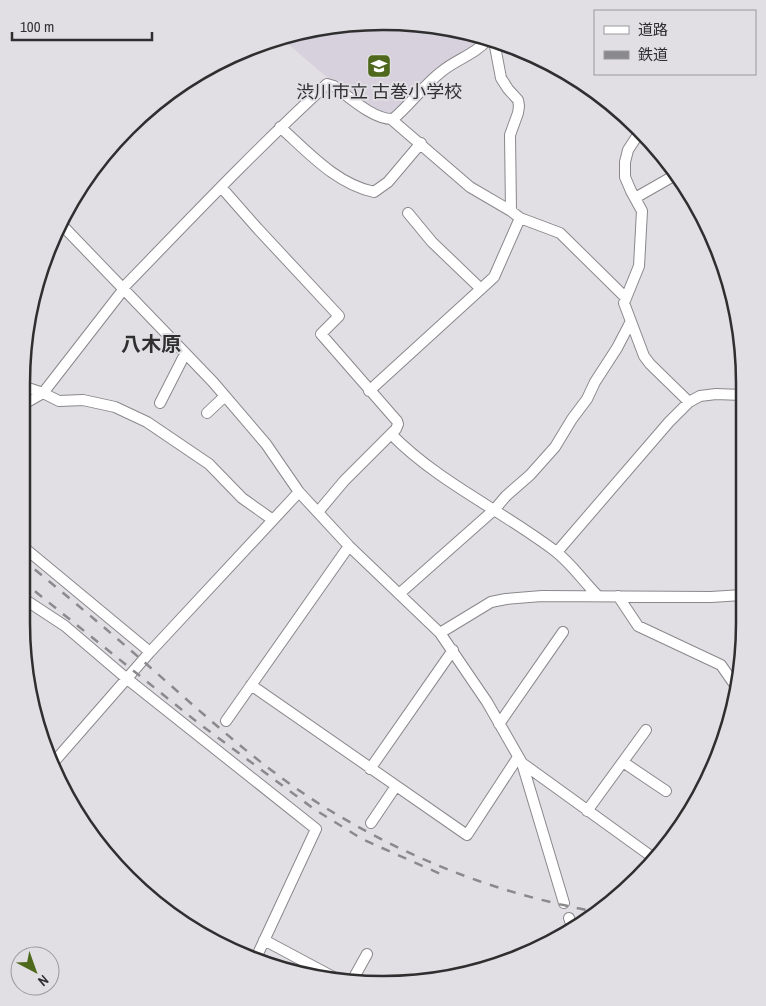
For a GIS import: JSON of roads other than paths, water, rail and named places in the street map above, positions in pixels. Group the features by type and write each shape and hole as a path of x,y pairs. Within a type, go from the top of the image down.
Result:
{"street":[{"path":"30,400 43,393 123,290 280,127 327,84 334,86 377,116 391,119 404,110 439,73 483,45"},
{"path":"496,49 501,78 518,100 519,106 510,135 511,211"},
{"path":"391,119 470,187 520,218 560,233 626,298"},
{"path":"280,127 334,175 362,190 374,192 388,182 421,143"},
{"path":"637,137 628,150 625,162 625,177 642,211 639,266 624,303 644,356 689,402"},
{"path":"635,198 670,178"},
{"path":"221,187 258,230 339,316 321,334 369,391 397,420 396,429 344,481 318,512"},
{"path":"408,213 432,242 481,289"},
{"path":"369,391 494,277 520,218"},
{"path":"65,229 225,396 266,444 299,492 349,546 440,633 453,650 520,760 564,903"},
{"path":"399,594 495,509 506,496 530,475 555,447 572,418 587,399 630,323"},
{"path":"160,403 185,354"},
{"path":"30,389 58,401 83,400 115,407 147,422 209,464 242,498 273,520"},
{"path":"557,552 669,422 689,402 700,396 736,395"},
{"path":"207,413 225,396"},
{"path":"391,434 446,480 495,509 557,552 597,595"},
{"path":"57,758 126,678 299,492"},
{"path":"226,721 349,546"},
{"path":"30,552 150,652"},
{"path":"440,633 491,602 542,596 711,597 736,595"},
{"path":"618,596 638,626 721,665 731,680"},
{"path":"30,603 65,626 126,678 316,829 258,953"},
{"path":"499,724 564,632"},
{"path":"370,769 453,650"},
{"path":"251,686 467,835 520,760"},
{"path":"587,811 646,730"},
{"path":"520,760 649,855"},
{"path":"623,762 666,791"},
{"path":"371,823 396,786"},
{"path":"569,918 570,922"},
{"path":"264,940 320,970"},
{"path":"356,975 367,954"}],"railway":[{"path":"30,566 238,744 288,783 341,817 402,849 465,876 531,897 588,910"},
{"path":"30,587 197,722 314,809 362,839 445,876"}],"place":[{"name":"渋川市立 古巻小学校","path":"379,66"}],"district":[{"name":"八木原","path":"151,344"}]}
